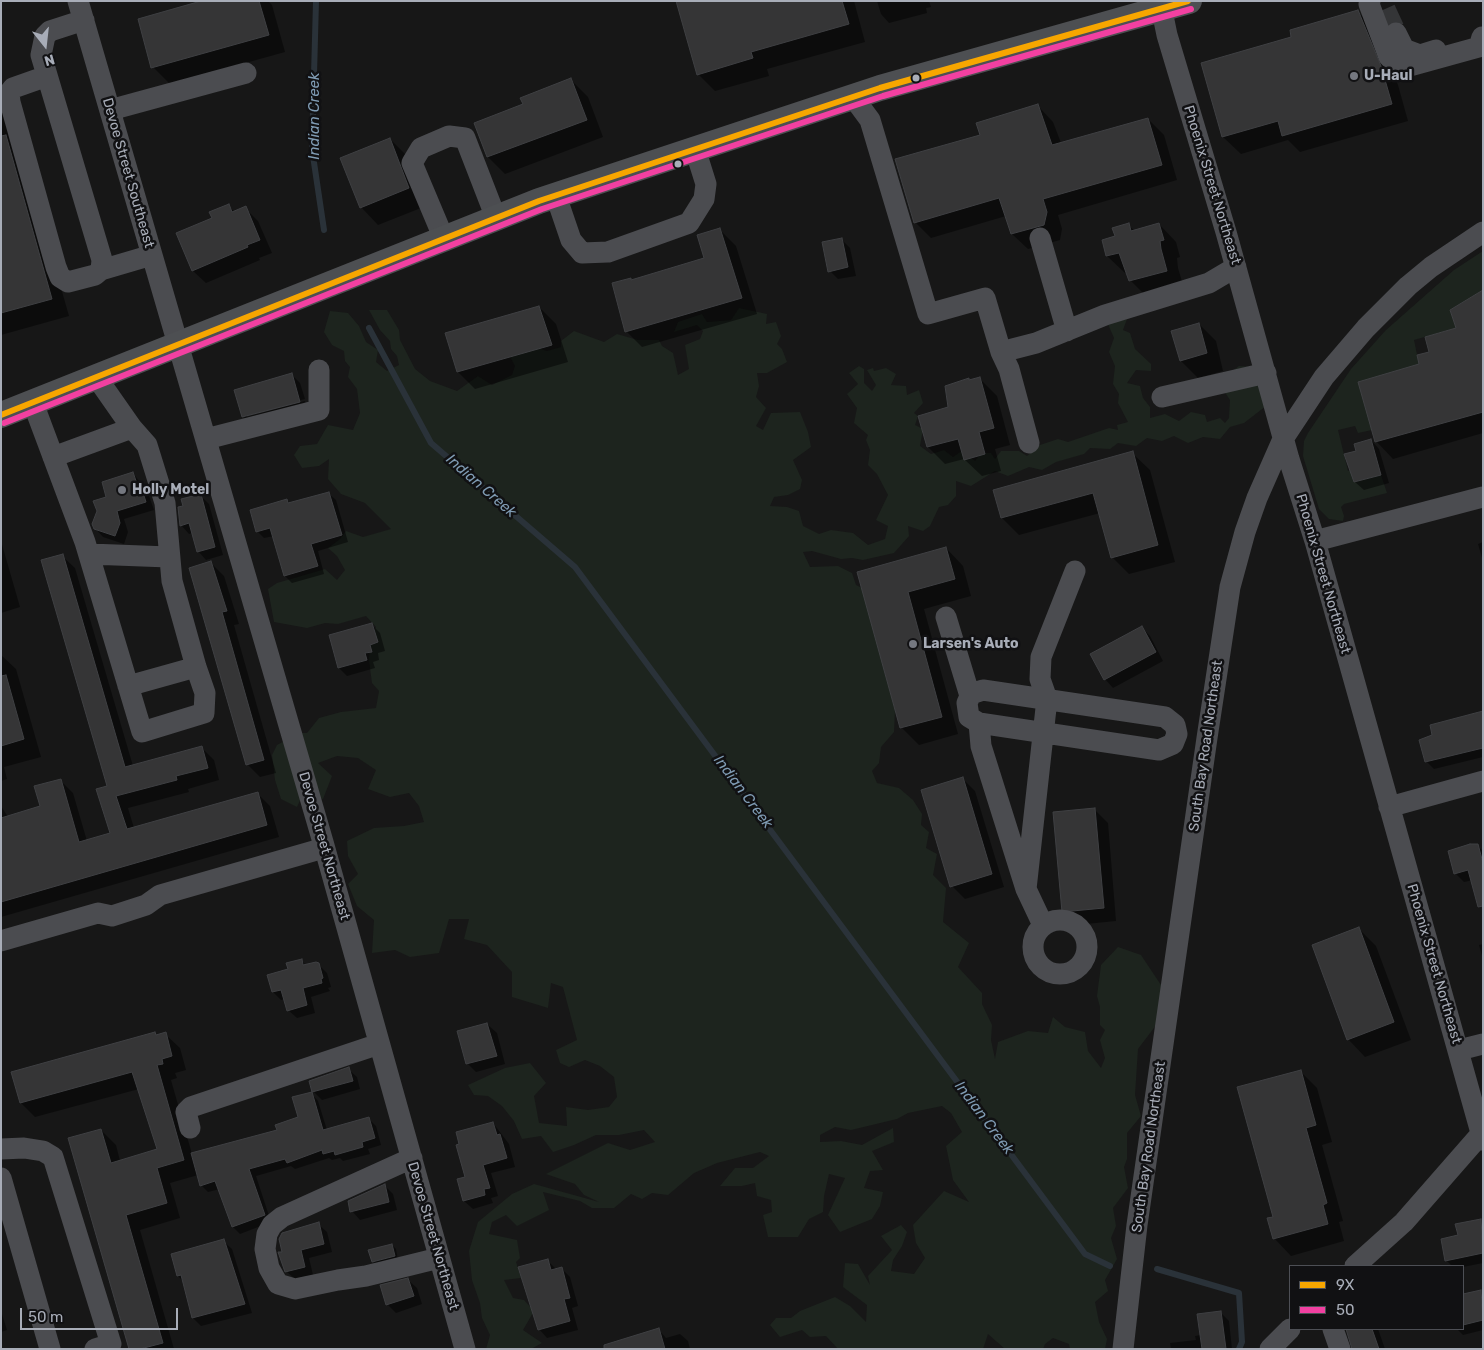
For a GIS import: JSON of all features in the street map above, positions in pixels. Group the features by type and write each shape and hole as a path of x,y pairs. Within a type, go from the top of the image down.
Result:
{"main road":[{"path":"1,415 496,218 556,196 854,97 1161,5 1188,1"}],"street":[{"path":"1378,4 1369,4 1389,57 1403,68 1479,47 1482,37"},
{"name":"Phoenix Street Northeast","path":"1161,5 1167,36 1236,267 1283,439 1315,542 1482,1137"},
{"path":"81,11 45,36 41,55 102,260 101,270"},
{"name":"Devoe Street Southeast","path":"81,11 178,345"},
{"path":"1396,33 1404,49 1420,55 1482,37"},
{"path":"110,110 246,73"},
{"path":"47,76 13,88 9,94 60,277 68,282 95,275 101,270 152,255"},
{"path":"854,97 870,120 928,314 985,298 1001,352 1009,369 1029,443"},
{"path":"444,239 412,163 420,148 449,136 465,138 496,218"},
{"path":"556,196 571,240 582,253 608,252 689,223 704,199 706,184 695,149"},
{"name":"South Bay Road Northeast","path":"1123,1349 1137,1226 1207,738 1234,569 1257,498 1283,439 1324,377 1366,328 1431,267 1483,232"},
{"path":"1040,238 1067,331"},
{"path":"1001,352 1036,343 1105,315 1209,282 1236,267"},
{"name":"Devoe Street Northeast","path":"178,345 324,848 465,1349"},
{"path":"206,439 319,410 319,370"},
{"path":"1162,397 1266,373"},
{"path":"33,403 89,554 142,732 204,713 205,693 172,582 165,503 147,445 132,428 96,378"},
{"path":"53,457 132,428"},
{"path":"1315,542 1483,497"},
{"path":"89,554 169,557"},
{"path":"1026,889 1047,699 1040,679 1041,657 1075,571"},
{"path":"946,617 970,696"},
{"path":"128,686 196,667"},
{"path":"983,690 1047,699 1165,717 1175,725 1178,734 1173,744 1164,749 979,724 967,712 966,703 970,696 983,690"},
{"path":"1099,741 1104,707"},
{"path":"979,724 981,746 1026,889 1043,925"},
{"path":"1178,734 1207,738"},
{"path":"1389,807 1483,781"},
{"path":"1,941 98,913 112,916 146,905 160,895 324,848"},
{"path":"190,1128 186,1112 191,1107 378,1044"},
{"path":"1459,1050 1483,1044"},
{"path":"1356,1265 1404,1222 1482,1137"},
{"path":"1,1150 24,1148 43,1151 53,1157 111,1344 95,1349"},
{"path":"412,1158 282,1217 272,1225 267,1234 265,1249 269,1268 278,1284 294,1289 366,1276 440,1258"},
{"path":"1,1178 50,1349"},
{"path":"1270,1349 1289,1330"},
{"path":"1333,1330 1340,1349"}],"shaded area":[{"path":"1483,251 1483,290 1450,310 1456,328 1414,340 1419,364 1372,430 1358,433 1355,426 1338,430 1348,471 1351,470 1354,482 1381,475 1387,493 1344,504 1341,507 1344,516 1343,521 1329,519 1319,509 1303,456 1304,441 1308,433 1351,369 1386,330 1454,270"},
{"path":"739,308 767,314 766,324 776,322 781,336 777,344 782,349 787,362 767,373 757,373 759,386 756,397 766,408 756,426 763,430 771,413 800,412 808,432 811,447 793,460 802,480 800,489 788,495 774,497 770,506 787,507 799,511 803,526 819,534 831,530 853,533 868,545 885,539 888,526 876,520 888,495 877,474 868,465 870,450 866,440 868,435 854,423 857,408 847,394 858,384 849,373 859,366 864,369 864,383 872,391 876,385 867,370 873,368 874,371 886,368 896,374 891,385 906,386 907,395 919,390 923,403 914,413 918,416 915,425 923,429 920,446 931,454 944,450 953,457 963,450 975,461 981,453 991,453 995,459 1001,451 1019,451 1027,456 1040,445 1058,439 1068,442 1109,428 1118,430 1117,425 1128,422 1118,403 1119,394 1113,384 1115,366 1109,352 1114,338 1107,322 1127,319 1123,330 1130,333 1135,349 1151,364 1151,371 1136,370 1127,383 1140,386 1143,398 1150,407 1150,418 1165,414 1179,421 1191,412 1205,415 1207,422 1220,418 1225,423 1229,418 1230,400 1222,388 1224,377 1239,366 1256,367 1279,396 1244,423 1230,427 1220,439 1203,437 1188,443 1174,436 1162,441 1147,438 1136,446 1118,443 1110,449 1090,448 1084,454 1056,462 1042,470 1029,467 1008,476 995,471 971,486 956,481 956,496 948,505 939,507 930,526 923,531 908,526 909,536 894,553 863,560 841,559 812,551 803,552 810,567 838,566 852,573 856,585 862,588 884,646 884,670 895,710 894,732 881,747 879,763 872,771 877,783 899,788 913,800 922,814 921,825 929,832 926,848 937,854 933,875 946,888 943,922 969,943 958,967 982,993 982,1004 992,1025 991,1040 995,1059 998,1042 1028,1031 1048,1033 1053,1017 1065,1027 1085,1032 1088,1051 1101,1068 1105,1058 1100,1040 1105,1030 1100,1025 1100,1007 1097,996 1101,965 1118,947 1141,955 1165,991 1163,1016 1138,1049 1135,1095 1141,1116 1127,1133 1127,1159 1124,1167 1128,1188 1113,1208 1116,1226 1111,1238 1117,1259 1105,1280 1108,1291 1095,1302 1099,1322 1107,1339 1105,1349 1070,1349 1069,1344 1053,1338 1045,1344 1043,1349 1005,1349 988,1334 983,1349 838,1349 826,1336 810,1337 802,1330 780,1337 770,1325 776,1318 791,1318 800,1311 835,1297 850,1306 866,1322 867,1305 843,1287 845,1263 858,1264 870,1285 868,1276 892,1250 881,1236 901,1225 907,1232 902,1246 893,1260 891,1271 914,1274 925,1258 916,1243 913,1225 944,1191 969,1202 953,1180 946,1146 962,1132 951,1113 942,1106 908,1113 897,1119 851,1130 835,1127 820,1135 820,1142 841,1141 862,1145 893,1128 894,1142 872,1151 883,1170 870,1171 864,1188 883,1192 880,1206 872,1219 840,1232 828,1215 845,1178 829,1174 824,1196 823,1212 809,1219 798,1237 768,1237 763,1215 772,1212 771,1200 757,1196 755,1183 742,1186 720,1186 735,1168 753,1168 769,1156 760,1152 717,1163 694,1173 668,1195 652,1193 642,1199 631,1194 614,1208 592,1208 580,1201 543,1192 549,1210 517,1226 506,1215 492,1222 489,1234 517,1240 520,1258 516,1262 521,1278 504,1280 513,1298 524,1300 534,1311 523,1330 542,1343 531,1349 486,1349 490,1335 482,1318 480,1303 472,1280 469,1251 478,1222 512,1194 534,1184 599,1202 584,1195 575,1184 546,1174 608,1143 630,1150 655,1142 644,1130 619,1135 596,1135 553,1152 541,1136 522,1139 514,1121 502,1106 488,1096 474,1095 468,1085 505,1068 530,1063 546,1083 534,1096 539,1123 567,1126 566,1107 588,1110 609,1107 617,1097 614,1077 600,1066 585,1060 569,1067 560,1063 556,1050 577,1040 563,987 551,983 548,1008 512,997 512,972 487,945 464,939 469,919 449,919 439,953 410,957 395,950 372,953 374,920 357,906 348,884 358,874 348,856 347,841 374,828 404,826 424,822 419,806 409,793 390,797 368,789 376,770 358,758 337,756 318,763 332,776 323,799 302,796 297,807 281,799 275,780 272,755 277,745 299,733 307,733 319,718 341,712 376,708 379,691 372,683 369,661 370,640 376,627 366,616 338,624 325,623 307,628 274,622 268,589 277,583 325,569 337,580 345,570 337,556 328,548 340,539 346,531 363,537 391,529 365,503 341,494 328,479 329,459 319,466 302,468 294,455 300,446 317,444 328,425 353,430 360,413 357,389 348,377 350,367 345,361 344,351 332,345 324,332 330,311 348,313 359,326 366,342 378,350 376,362 387,371 399,365 397,356 391,349 390,341 380,330 369,310 387,310 399,330 400,340 415,369 430,381 457,391 478,376 492,385 512,375 515,366 508,353 525,344 547,351 561,347 561,341 574,331 604,342 617,334 638,340 659,340 662,346 673,353 678,375 689,369 685,345 700,339 703,331 697,325 674,332 678,322 702,314 707,322 731,320"}],"building":[{"path":"201,1 259,1 269,35 151,68 138,19"},
{"path":"676,1 842,1 849,24 751,52 753,58 697,75"},
{"path":"1358,10 1381,66 1392,104 1282,136 1278,121 1222,137 1201,63 1291,37 1290,30"},
{"path":"571,78 587,120 487,157 474,123 523,104 520,98"},
{"path":"1038,104 1052,145 1148,118 1162,165 1043,199 1047,212 1044,225 1011,234 999,198 914,223 895,159 980,135 976,123"},
{"path":"6,135 52,299 1,313 1,136"},
{"path":"390,138 409,188 360,208 340,158"},
{"path":"229,204 232,212 246,206 260,240 192,271 176,233 212,218 209,212"},
{"path":"1129,223 1131,231 1159,223 1164,240 1160,241 1161,249 1167,271 1129,281 1119,253 1106,256 1102,240 1115,236 1112,228"},
{"path":"720,228 742,298 625,332 612,283 631,278 631,280 704,258 697,235"},
{"path":"842,238 848,267 828,272 822,242"},
{"path":"1483,290 1483,412 1375,442 1358,382 1419,364 1417,355 1429,352 1425,337 1456,328 1450,310"},
{"path":"539,306 552,345 457,372 445,333"},
{"path":"1199,323 1207,353 1180,361 1171,331"},
{"path":"292,373 300,402 242,417 234,390"},
{"path":"980,377 994,428 979,432 985,454 964,460 958,439 927,447 918,416 948,407 945,386 969,378 969,380"},
{"path":"1371,439 1381,475 1354,482 1344,454 1356,451 1354,444"},
{"path":"1133,451 1158,545 1111,558 1093,493 1001,518 993,490"},
{"path":"133,472 137,484 140,483 146,502 117,511 120,523 115,536 94,529 92,524 97,511 93,501 106,497 102,482"},
{"path":"329,492 342,535 311,544 318,566 284,576 270,528 256,532 250,510 287,499 288,503"},
{"path":"201,494 215,547 197,552 189,523 180,526 178,507 183,506 181,499"},
{"path":"946,547 955,579 908,592 942,717 900,728 857,572"},
{"path":"63,554 125,767 202,746 208,768 176,776 177,780 116,796 127,829 258,792 267,825 1,902 1,818 40,806 34,786 61,779 79,842 110,833 96,789 107,786 41,560"},
{"path":"211,561 227,611 222,612 264,760 246,765 189,568"},
{"path":"372,623 378,642 370,645 372,652 365,653 367,660 338,668 329,635"},
{"path":"1142,626 1156,652 1104,680 1090,654"},
{"path":"6,675 24,739 1,746 1,676"},
{"path":"1483,711 1483,748 1425,762 1419,740 1432,735 1430,725"},
{"path":"963,777 992,874 950,887 921,790"},
{"path":"1095,808 1104,908 1062,912 1053,812"},
{"path":"1470,844 1478,844 1483,863 1483,906 1478,907 1468,870 1454,874 1448,851"},
{"path":"1359,927 1394,1022 1347,1040 1312,945"},
{"path":"302,959 303,965 319,963 323,978 321,979 322,983 303,988 307,1005 287,1011 281,990 272,992 267,975 288,969 286,963"},
{"path":"487,1023 497,1056 466,1064 457,1031"},
{"path":"155,1032 156,1035 166,1032 172,1056 162,1059 163,1064 157,1065 184,1160 157,1168 167,1203 126,1215 163,1343 140,1349 129,1349 68,1138 101,1129 111,1163 157,1149 132,1072 20,1103 11,1072"},
{"path":"349,1067 353,1081 312,1092 309,1081"},
{"path":"1301,1070 1316,1125 1306,1128 1327,1203 1323,1205 1328,1224 1273,1239 1267,1218 1273,1217 1237,1087"},
{"path":"312,1092 323,1130 369,1117 375,1138 362,1142 363,1147 335,1155 334,1151 323,1154 322,1150 287,1163 285,1159 249,1169 265,1215 232,1227 215,1181 200,1186 191,1153 277,1130 275,1125 298,1117 292,1097"},
{"path":"493,1122 497,1135 500,1134 507,1158 483,1165 490,1188 484,1189 485,1195 463,1201 457,1179 465,1177 456,1145 459,1144 456,1132"},
{"path":"385,1184 389,1202 350,1212 348,1201"},
{"path":"1481,1219 1483,1253 1445,1261 1441,1239 1458,1235 1455,1224"},
{"path":"319,1222 324,1244 301,1250 305,1267 285,1272 278,1252 282,1252 279,1239 282,1233"},
{"path":"224,1239 245,1304 192,1318 181,1275 177,1276 171,1254"},
{"path":"392,1244 395,1256 372,1262 368,1250"},
{"path":"548,1259 551,1270 562,1267 570,1298 564,1299 570,1321 538,1330 518,1267"},
{"path":"408,1278 414,1296 386,1305 380,1285"},
{"path":"1481,1290 1483,1320 1464,1325 1464,1294"},
{"path":"1221,1311 1226,1349 1202,1349 1197,1314"},
{"path":"659,1328 665,1349 604,1349 604,1345"},
{"path":"1346,1330 1372,1330 1379,1349 1352,1349"}],"waterway":[{"name":"Indian Creek","path":"316,1 312,149 324,230"},
{"name":"Indian Creek","path":"369,328 431,443 575,567 1085,1254 1110,1266"},
{"name":"Indian Creek","path":"1157,1269 1239,1293 1242,1342 1239,1349"}],"tunnel":[{"path":"1385,9 1396,33"}],"transit line":[{"name":"9X","path":"1,415 539,201 880,88 1188,1"},
{"name":"50","path":"4,423 542,209 883,96 1191,9"}],"place":[{"name":"U-Haul","path":"1354,76"},
{"name":"Holly Motel","path":"122,490"},
{"name":"Larsen's Auto","path":"913,644"}]}
